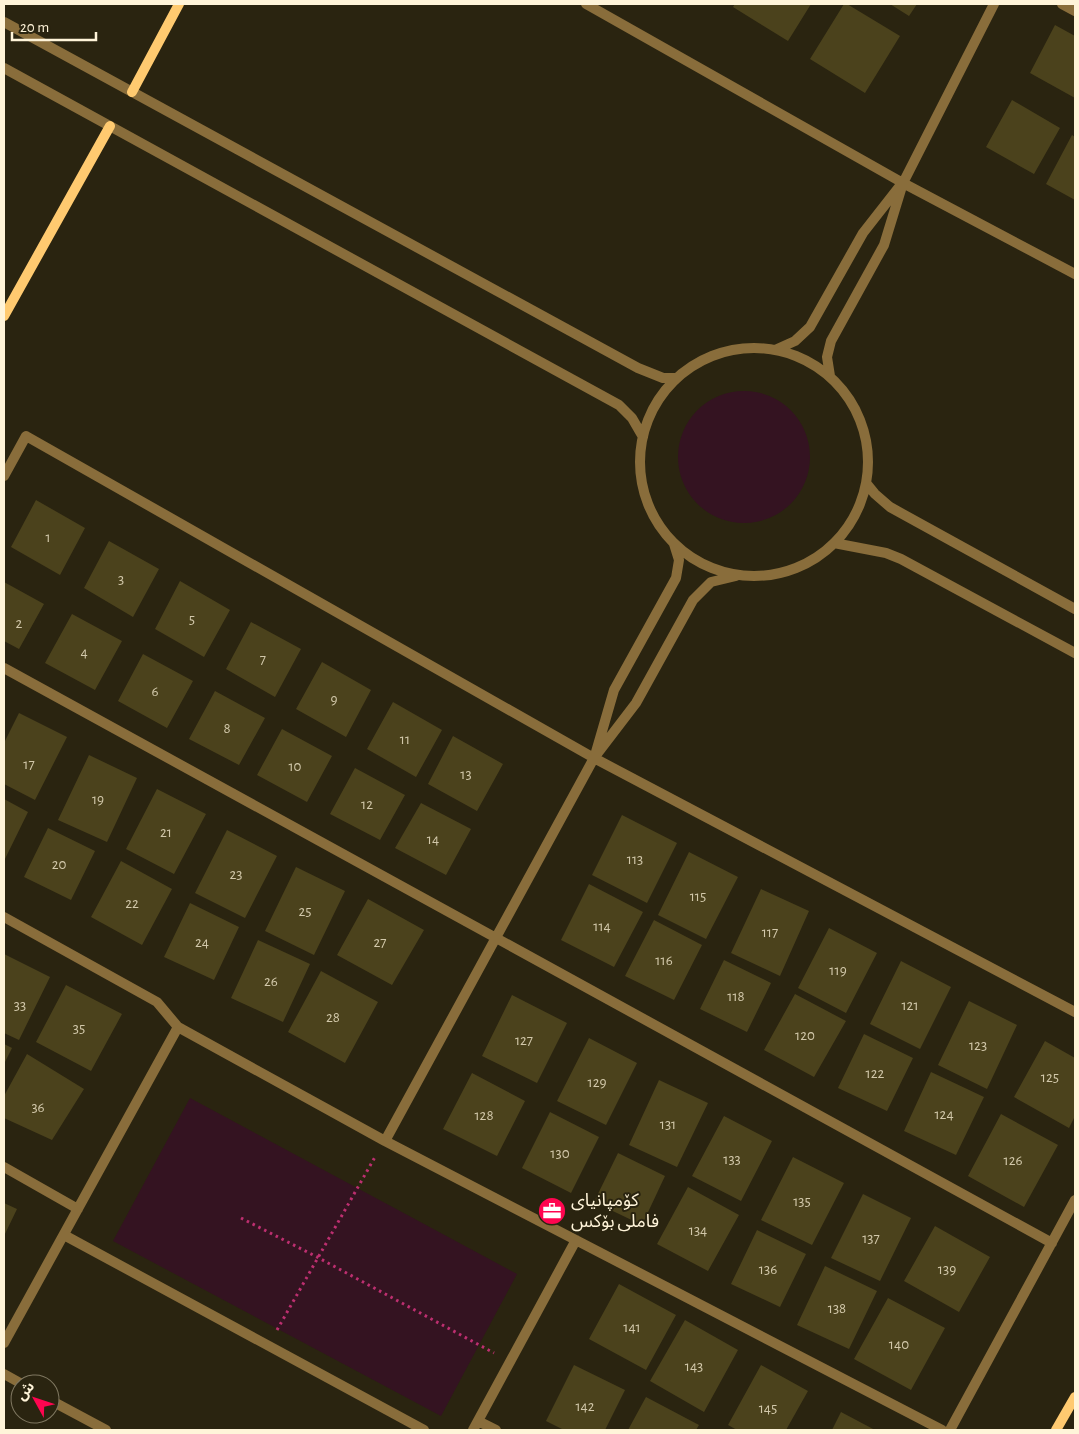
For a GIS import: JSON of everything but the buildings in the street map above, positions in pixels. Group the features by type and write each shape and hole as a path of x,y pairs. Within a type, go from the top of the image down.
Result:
{"street":[{"path":"132,92 179,4"},
{"path":"586,4 903,182 1075,274"},
{"path":"830,376 827,357 831,341 884,244 903,182 994,4"},
{"path":"1062,4 1075,11"},
{"path":"4,22 638,368 663,378 676,378"},
{"path":"4,68 619,405 632,418 643,437"},
{"path":"4,316 110,126"},
{"path":"775,350 796,341 810,327 863,233 903,182"},
{"path":"740,349 775,350 804,360 830,376 849,398 862,425 868,454 866,483 859,505 849,525 834,543 814,559 790,570 764,576 738,575 703,565 674,544 651,513 640,476 643,437 655,405 676,378 706,358 740,349"},
{"path":"4,476 26,436 594,758 1075,1012"},
{"path":"866,483 890,507 1075,609"},
{"path":"834,543 886,553 901,559 1075,653"},
{"path":"594,758 614,690 676,578 679,560 674,544"},
{"path":"384,1141 594,758 636,703 693,600 711,582 738,575"},
{"path":"4,668 495,939 1052,1242"},
{"path":"4,917 158,1002 178,1027 384,1141 942,1430"},
{"path":"4,1343 178,1027"},
{"path":"4,1167 78,1209"},
{"path":"950,1430 1075,1200"},
{"path":"64,1235 424,1430"},
{"path":"473,1430 576,1240"},
{"path":"1056,1430 1075,1397"},
{"path":"60,1405 106,1430"},
{"path":"478,1420 496,1430"}],"path":[{"path":"268,1346 384,1141"},
{"path":"241,1218 510,1362"}],"shaded area":[{"path":"744,391 757,392 769,396 791,410 805,432 809,444 809,470 805,482 791,504 769,518 757,522 744,523 731,522 719,518 697,504 683,482 679,470 678,457 679,444 683,432 697,410 719,396 731,392"},
{"path":"190,1098 517,1274 441,1416 113,1241"}],"place":[{"name":"کۆمپانیای فاملی بۆکس","path":"552,1211"}]}
